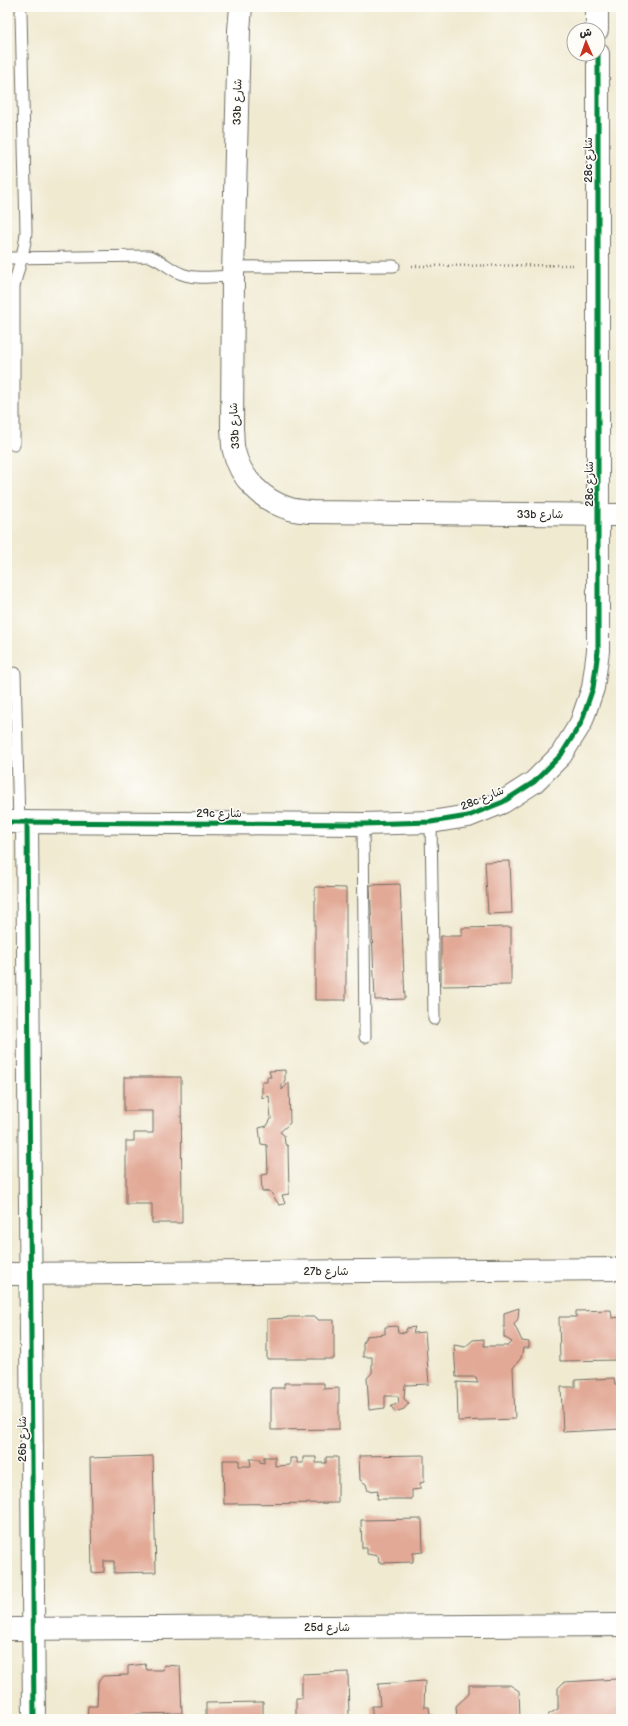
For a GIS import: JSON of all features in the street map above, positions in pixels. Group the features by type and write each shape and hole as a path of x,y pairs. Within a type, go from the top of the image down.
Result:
{"street":[{"name":"33b شارع","path":"241,7 239,30 233,272 232,429 234,450 241,470 254,487 270,501 290,509 311,512 621,515"},
{"path":"597,7 597,22"},
{"name":"28c شارع","path":"431,822 468,816 489,808 503,802 534,782 561,755 581,723 593,688 598,651 598,62"},
{"name":"29c شارع","path":"18,822 363,824 431,822"},
{"name":"26b شارع","path":"18,822 31,1273 32,1629 34,1719"},
{"name":"27b شارع","path":"7,1274 621,1270"},
{"name":"25d شارع","path":"7,1629 621,1625"}],"lane":[{"path":"14,445 14,287 23,257 26,232 21,12"},
{"path":"7,258 149,256 162,261 176,271 188,276 233,272 394,266"},
{"path":"15,673 18,822"},
{"path":"431,822 434,1019"},
{"path":"363,824 365,1037"}],"path":[{"path":"394,266 598,264"}],"building":[{"path":"510,861 512,913 488,914 485,862"},
{"path":"400,884 405,999 375,1000 370,885"},
{"path":"315,887 346,888 346,1000 315,1000"},
{"path":"511,927 511,985 441,986 441,936 462,936 462,928"},
{"path":"285,1070 285,1080 282,1085 282,1090 289,1082 290,1123 280,1132 284,1135 285,1144 288,1146 289,1194 282,1195 285,1204 279,1205 270,1191 262,1192 261,1175 268,1174 267,1145 261,1144 259,1128 267,1126 271,1119 269,1096 262,1098 262,1082 267,1082 267,1077 271,1077 269,1071"},
{"path":"124,1077 181,1077 182,1223 152,1223 152,1204 126,1204 126,1141 134,1141 134,1133 153,1133 153,1111 124,1111"},
{"path":"519,1308 518,1319 514,1324 522,1341 529,1342 529,1348 523,1348 521,1358 513,1368 515,1419 458,1421 457,1382 478,1383 476,1377 456,1377 454,1345 465,1347 473,1340 484,1339 484,1346 508,1346 512,1342 504,1337 504,1313"},
{"path":"611,1310 612,1318 621,1317 621,1360 560,1361 559,1317 576,1317 576,1311"},
{"path":"316,1317 318,1320 334,1320 334,1359 267,1359 267,1319"},
{"path":"397,1326 398,1332 405,1333 407,1328 415,1327 413,1333 425,1332 429,1384 405,1385 404,1399 409,1403 404,1409 395,1412 391,1406 399,1403 398,1396 385,1396 385,1408 369,1410 367,1378 372,1373 372,1357 363,1357 363,1343 366,1336 385,1334 385,1327"},
{"path":"614,1378 615,1384 621,1384 621,1429 563,1432 561,1387 575,1387 575,1380"},
{"path":"284,1383 324,1383 324,1389 339,1388 339,1429 271,1430 271,1388 284,1388"},
{"path":"424,1455 424,1482 420,1483 420,1489 412,1490 412,1499 377,1499 378,1490 368,1491 366,1484 360,1480 359,1456"},
{"path":"153,1456 156,1572 114,1573 114,1561 104,1561 104,1572 92,1573 90,1458"},
{"path":"264,1457 275,1457 275,1466 290,1465 290,1458 297,1458 297,1463 303,1463 303,1457 316,1457 316,1463 326,1463 326,1457 338,1457 338,1503 224,1504 223,1460 239,1460 239,1466 251,1466 250,1459 260,1459 260,1462 264,1463"},
{"path":"422,1519 423,1552 413,1553 413,1562 379,1563 378,1556 367,1554 367,1548 362,1548 361,1520"},
{"path":"145,1664 147,1670 163,1670 164,1665 180,1666 182,1713 136,1714 136,1719 87,1719 88,1706 97,1706 98,1682 103,1676 128,1675 128,1666"},
{"path":"348,1672 349,1719 296,1719 296,1698 302,1698 302,1674"},
{"path":"617,1679 621,1687 621,1719 548,1719 549,1714 558,1709 558,1688 564,1682"},
{"path":"425,1681 424,1707 429,1707 430,1715 435,1715 435,1719 372,1719 372,1706 380,1706 378,1684"},
{"path":"469,1685 510,1685 519,1691 520,1719 457,1719 456,1706 469,1694"},
{"path":"263,1702 263,1719 206,1719 206,1703"}],"cycle path":[{"path":"7,822 363,824 431,822 468,816 503,802 534,782 561,755 581,723 593,688 598,651 598,62"},
{"path":"27,822 34,1719"}]}
